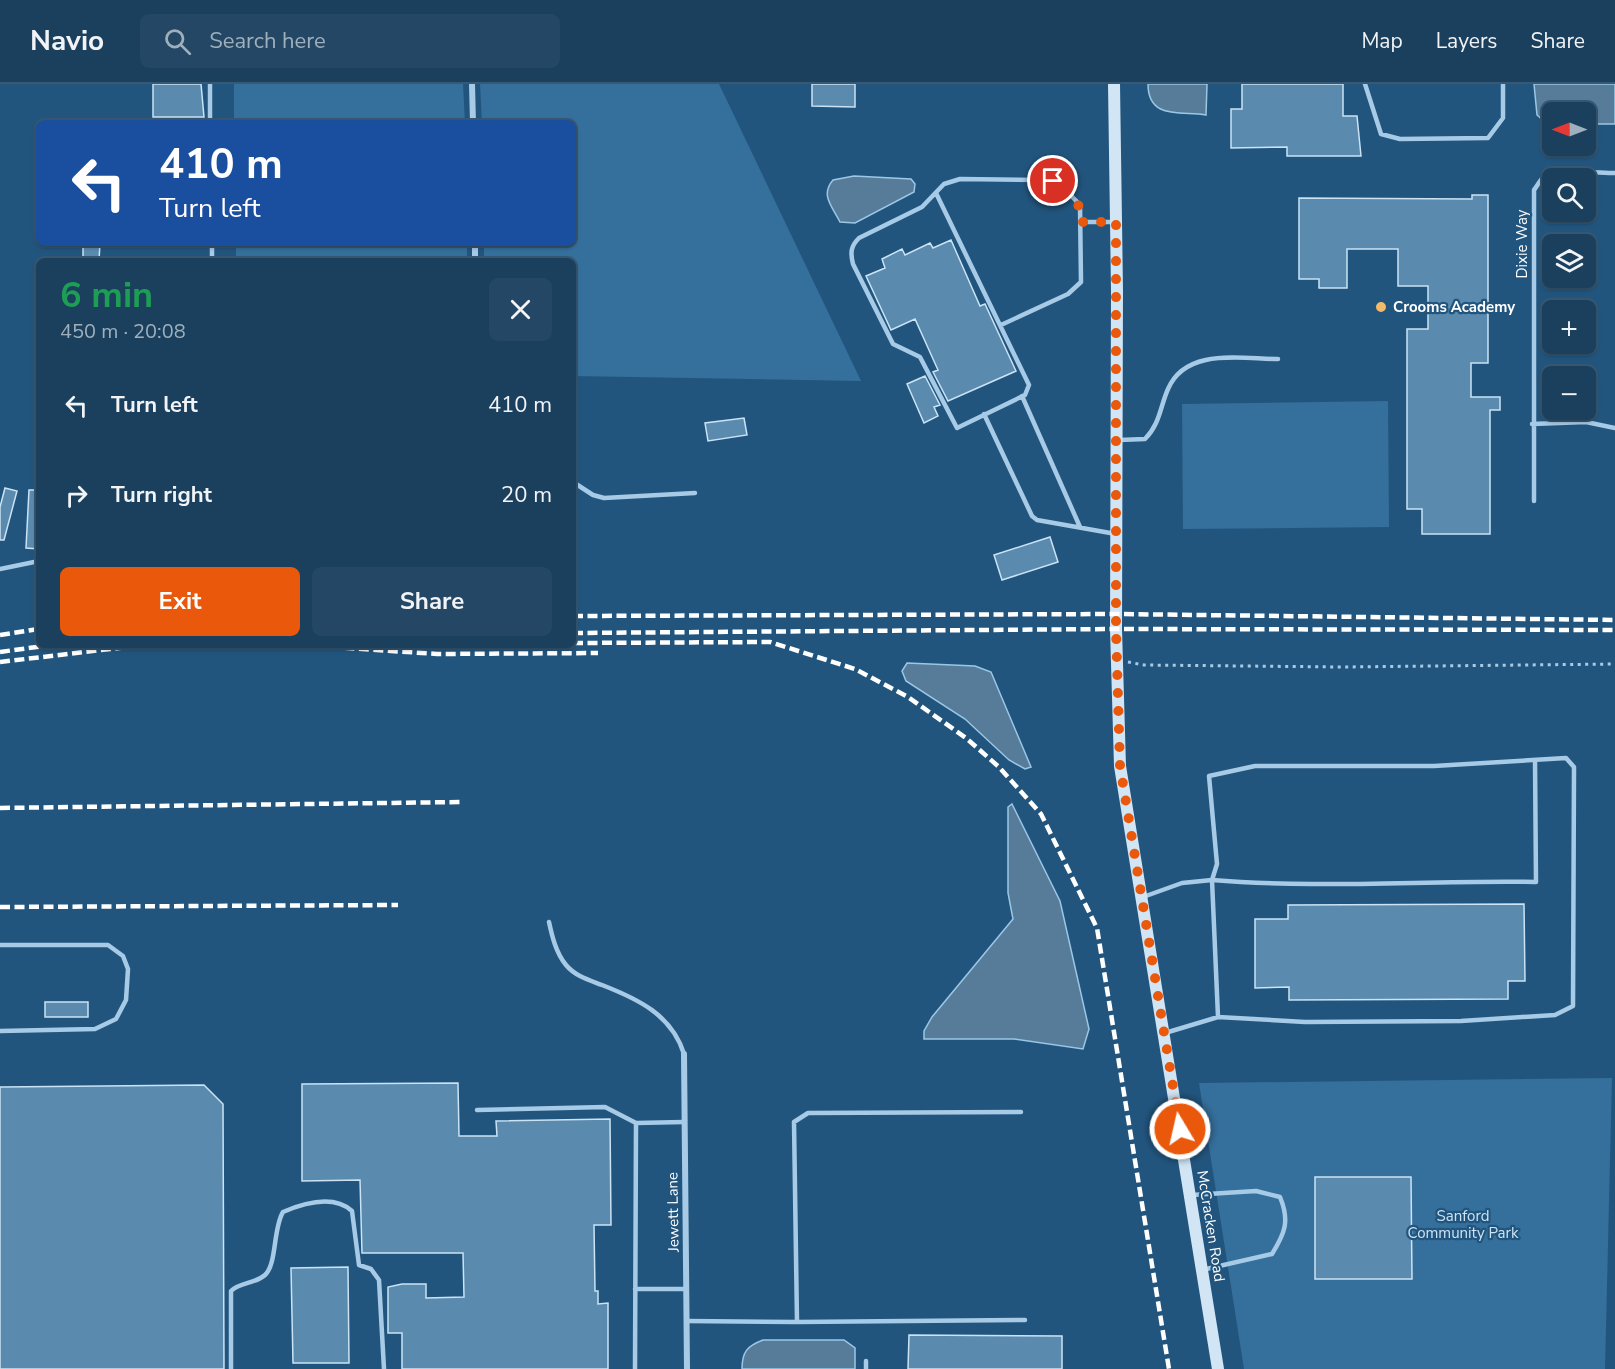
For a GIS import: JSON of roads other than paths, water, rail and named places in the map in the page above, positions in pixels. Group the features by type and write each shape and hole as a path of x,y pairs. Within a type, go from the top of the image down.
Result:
{"street":[{"path":"472,84 474,120"},
{"name":"McCracken Road","path":"1114,84 1116,660 1120,766 1218,1369"},
{"name":"Jewett Lane","path":"684,1054 687,1369"}],"lane":[{"path":"210,84 210,120"},
{"path":"1365,84 1381,134 1400,139 1488,138 1503,118 1503,84"},
{"name":"Dixie Way","path":"1534,501 1532,424 1534,190 1544,176 1560,171 1574,174 1615,173"},
{"path":"936,193 1029,385 1028,391 1022,396 957,428 920,357 893,344 851,257 851,251 859,238 922,207 944,184 960,179 1045,180 1061,185 1077,200 1082,212 1081,282 1068,294 1001,325"},
{"path":"1082,222 1116,222"},
{"path":"1116,441 1145,439 1156,428 1168,388 1176,375 1191,364 1207,358 1278,359"},
{"path":"1022,396 1080,527"},
{"path":"984,414 1032,516 1037,519 1116,534"},
{"path":"1532,424 1586,422 1615,428"},
{"path":"576,484 593,495 604,498 695,493"},
{"path":"0,569 36,562"},
{"path":"1165,1033 1218,1017 1305,1022 1461,1021 1555,1016 1573,1006 1574,767 1566,758 1434,766 1255,766 1209,776 1217,864 1212,880 1218,1017"},
{"path":"1141,898 1182,883 1212,880 1254,884 1462,880 1536,882 1535,760"},
{"path":"549,922 552,940 565,964 577,975 642,1002 678,1035 684,1054"},
{"path":"0,945 108,945 123,956 128,969 126,1000 116,1018 95,1029 0,1031"},
{"path":"477,1110 605,1107 636,1123 684,1122"},
{"path":"797,1322 794,1122 808,1113 1021,1112"},
{"path":"635,1369 636,1123"},
{"path":"1191,1195 1256,1191 1280,1197 1284,1207 1286,1232 1272,1254 1202,1270"},
{"path":"231,1369 231,1291 264,1276 269,1269 277,1221 283,1212 315,1202 333,1201 352,1210 359,1264 371,1269 379,1280 384,1369"},
{"path":"635,1289 686,1289"},
{"path":"687,1321 1025,1320"},
{"path":"866,1361 866,1369"}],"railway":[{"path":"576,616 1116,614 1615,620"},
{"path":"0,635 36,629"},
{"path":"576,633 1116,629 1615,630"},
{"path":"576,643 770,642 855,669 908,697 966,738 999,767 1041,814 1097,928 1169,1369"},
{"path":"0,652 36,647"},
{"path":"0,662 119,648"},
{"path":"346,648 437,654 598,653"},
{"path":"0,808 463,802"},
{"path":"0,907 398,905"}],"place":[{"name":"Crooms Academy","path":"1381,307"}],"park label":[{"name":"Sanford Community Park","path":"1463,1224"}]}
